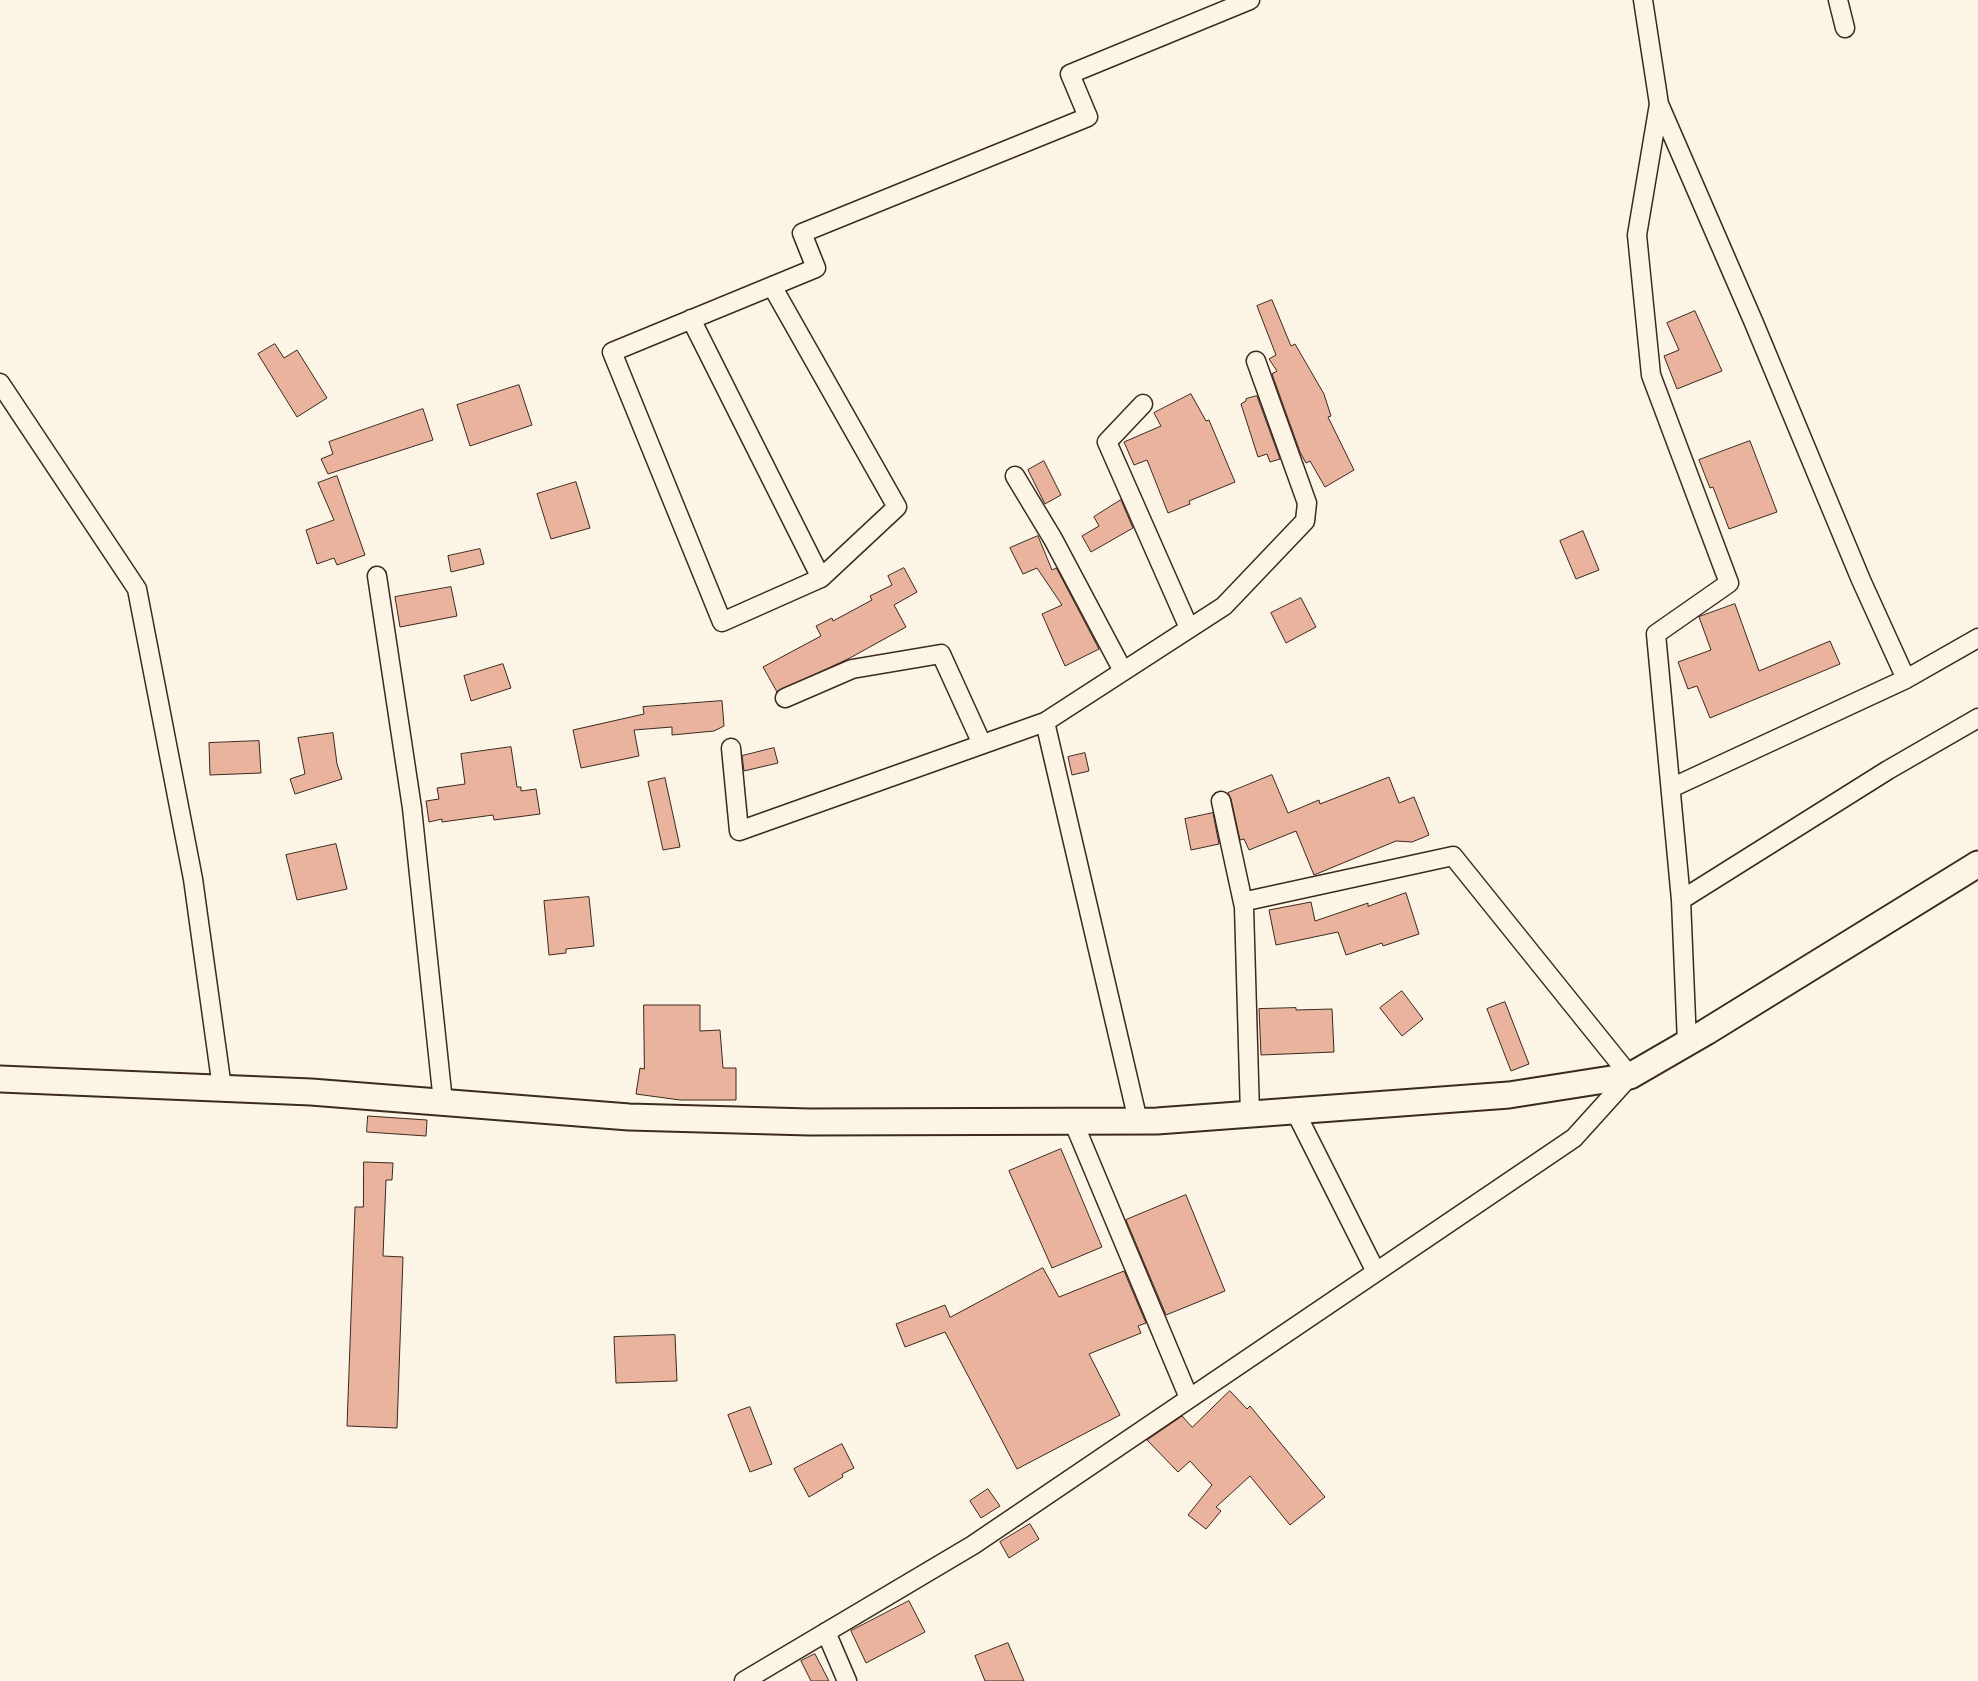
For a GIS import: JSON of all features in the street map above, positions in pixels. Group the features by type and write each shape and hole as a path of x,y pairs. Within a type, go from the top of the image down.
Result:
{"street":[{"path":"772,286 897,507 821,578 722,622 612,352 691,319 816,268 802,233 1088,116 1070,74 1250,0"},
{"path":"1838,0 1845,28"},
{"path":"1647,1 1659,104 1637,235 1651,375 1729,583 1656,634 1681,900 1687,1043"},
{"path":"1659,104 1754,323 1861,580 1906,679"},
{"path":"691,319 821,578"},
{"path":"731,748 738,831 1046,722 1224,606 1304,521 1307,503 1256,361"},
{"path":"0,384 137,589 193,879 222,1088"},
{"path":"1143,404 1107,442 1189,628"},
{"path":"1015,476 1053,539 1123,671"},
{"path":"377,576 412,808 443,1102"},
{"path":"1671,788 1906,679 1978,638"},
{"path":"785,698 852,669 941,654 982,744"},
{"path":"1681,900 1888,770 1978,718"},
{"path":"1046,722 1138,1121"},
{"path":"1221,801 1244,907 1250,1114"},
{"path":"1251,900 1453,856 1630,1076"},
{"path":"744,1681 973,1545 1574,1138 1630,1076 1978,864"},
{"path":"0,1079 312,1092 649,1117 809,1122 1138,1121 1509,1095 1630,1076"},
{"path":"1295,1111 1376,1272"},
{"path":"1073,1121 1189,1398"},
{"path":"826,1632 847,1681"}],"building":[{"path":"1272,300 1291,346 1295,344 1324,394 1331,416 1328,417 1354,470 1325,487 1310,461 1306,463 1300,452 1272,374 1277,371 1269,359 1276,355 1257,306"},
{"path":"1695,311 1722,371 1677,389 1664,356 1679,350 1667,323"},
{"path":"275,344 284,358 297,350 327,398 297,417 258,354"},
{"path":"519,385 532,425 470,446 457,405"},
{"path":"1191,394 1206,421 1209,420 1235,482 1189,501 1190,504 1168,513 1147,460 1134,465 1124,442 1161,426 1154,413"},
{"path":"1257,396 1280,459 1270,462 1267,454 1258,457 1241,404 1246,399"},
{"path":"423,409 433,440 328,474 321,459 333,454 329,442"},
{"path":"1750,441 1777,512 1729,529 1713,487 1710,488 1699,460"},
{"path":"1044,461 1061,495 1045,504 1028,470"},
{"path":"337,476 365,555 337,565 334,558 317,564 306,530 334,520 318,483"},
{"path":"576,482 590,528 551,539 537,494"},
{"path":"1121,500 1133,528 1091,552 1082,536 1099,526 1094,517"},
{"path":"1583,531 1599,570 1576,579 1560,541"},
{"path":"1038,536 1052,570 1056,568 1058,571 1099,649 1065,666 1042,614 1062,605 1037,568 1023,574 1010,548"},
{"path":"480,549 484,564 451,572 448,556"},
{"path":"904,568 917,592 894,605 906,627 848,659 777,692 763,667 821,636 816,626 832,618 833,621 872,600 870,596 892,585 888,576"},
{"path":"451,587 457,616 400,627 395,597"},
{"path":"1301,598 1316,627 1286,643 1271,613"},
{"path":"1735,604 1759,671 1830,641 1840,664 1710,718 1697,686 1688,689 1678,662 1711,650 1699,617"},
{"path":"503,664 511,688 471,701 464,676"},
{"path":"722,701 724,726 714,731 672,735 672,727 634,730 639,756 581,768 573,730 644,714 643,707"},
{"path":"333,733 337,764 342,779 295,794 290,779 305,774 298,738"},
{"path":"259,741 261,773 210,775 209,743"},
{"path":"511,747 517,787 521,787 521,791 536,789 540,814 494,820 493,815 442,822 442,819 429,822 426,801 439,799 437,788 465,784 461,754"},
{"path":"774,748 778,763 744,771 742,756"},
{"path":"1085,753 1089,771 1072,775 1068,757"},
{"path":"1272,775 1288,813 1319,800 1320,804 1389,777 1399,803 1414,797 1429,835 1412,842 1396,841 1314,875 1296,831 1249,850 1244,839 1240,840 1228,793"},
{"path":"665,778 680,847 663,850 648,782"},
{"path":"1213,813 1219,844 1191,850 1185,819"},
{"path":"336,844 347,889 297,900 286,855"},
{"path":"1406,893 1419,934 1383,946 1382,943 1346,955 1338,932 1276,945 1269,910 1311,902 1315,921 1368,903 1368,906"},
{"path":"589,897 594,946 566,949 566,953 549,955 544,901"},
{"path":"1402,991 1423,1019 1402,1036 1380,1008"},
{"path":"1505,1002 1529,1064 1511,1071 1487,1009"},
{"path":"644,1005 700,1005 700,1031 720,1030 723,1068 736,1068 736,1100 680,1100 636,1094 640,1068 644,1069"},
{"path":"1296,1008 1296,1010 1332,1009 1334,1052 1261,1055 1259,1009"},
{"path":"368,1116 427,1120 426,1136 367,1132"},
{"path":"1061,1149 1102,1247 1052,1268 1009,1171"},
{"path":"364,1162 393,1163 392,1180 386,1180 383,1256 403,1257 397,1428 347,1426 355,1207 363,1207"},
{"path":"1186,1195 1225,1291 1166,1315 1126,1220"},
{"path":"1043,1268 1059,1297 1124,1271 1146,1323 1138,1326 1141,1333 1089,1354 1120,1415 1017,1469 945,1332 905,1347 896,1324 945,1305 950,1317"},
{"path":"675,1335 677,1381 616,1383 614,1337"},
{"path":"1230,1391 1247,1409 1250,1406 1325,1497 1290,1525 1250,1476 1216,1507 1221,1511 1206,1529 1188,1515 1212,1485 1190,1461 1178,1472 1147,1440 1182,1416 1192,1427"},
{"path":"750,1407 772,1464 750,1472 728,1415"},
{"path":"842,1444 854,1468 842,1474 843,1477 809,1497 794,1469"},
{"path":"988,1489 1000,1506 981,1518 970,1501"},
{"path":"1030,1524 1039,1539 1009,1558 1000,1542"},
{"path":"909,1601 925,1632 866,1663 851,1631"},
{"path":"1008,1643 1024,1681 985,1681 975,1656"},
{"path":"815,1654 829,1681 811,1681 801,1661"}]}
